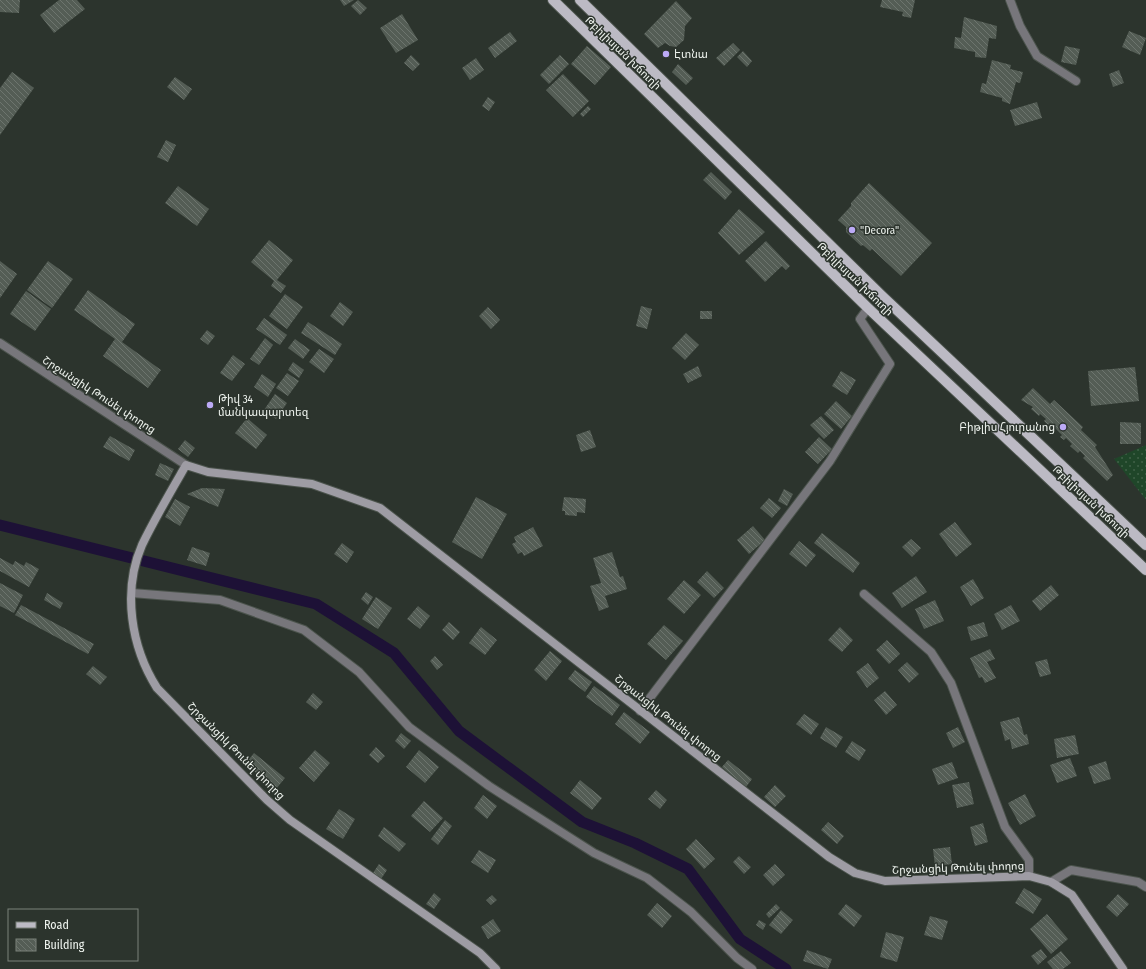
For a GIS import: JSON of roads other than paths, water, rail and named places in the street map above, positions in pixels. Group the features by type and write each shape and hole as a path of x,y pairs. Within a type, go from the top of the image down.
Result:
{"main road":[{"name":"Թբիլիսյան խճուղի","path":"553,0 868,308 1146,570"},
{"name":"Թբիլիսյան խճուղի","path":"580,0 881,295 1146,544"}],"street":[{"path":"1010,0 1020,26 1037,56 1076,81"},
{"path":"640,711 830,461 890,364 860,319 868,308"},
{"name":"Շրջանցիկ Թունել փողոց","path":"0,343 186,465 208,472 312,484 380,508 829,857 855,873 886,881 1029,876 1051,882 1072,895 1123,969"},
{"name":"Շրջանցիկ Թունել փողոց","path":"186,465 142,546 133,576 132,611 136,639 146,670 157,688 267,800 290,820 480,953 496,969"},
{"path":"132,593 220,600 304,630 359,672 409,727 489,786 594,853 647,878 691,912 737,958 752,969"},
{"path":"864,594 931,652 950,683 1005,827 1029,860 1029,876"},
{"path":"1051,882 1071,870 1138,882 1146,887"}],"waterway":[{"path":"0,525 316,604 394,653 459,731 582,822 635,843 688,869 740,939 786,969"}],"place":[{"name":"Էտնա","path":"666,54"},
{"name":"\"Decora\"","path":"852,230"},
{"name":"Թիվ 34 մանկապարտեզ","path":"210,405"},
{"name":"Բիթլիս Հյուրանոց","path":"1063,427"}]}
